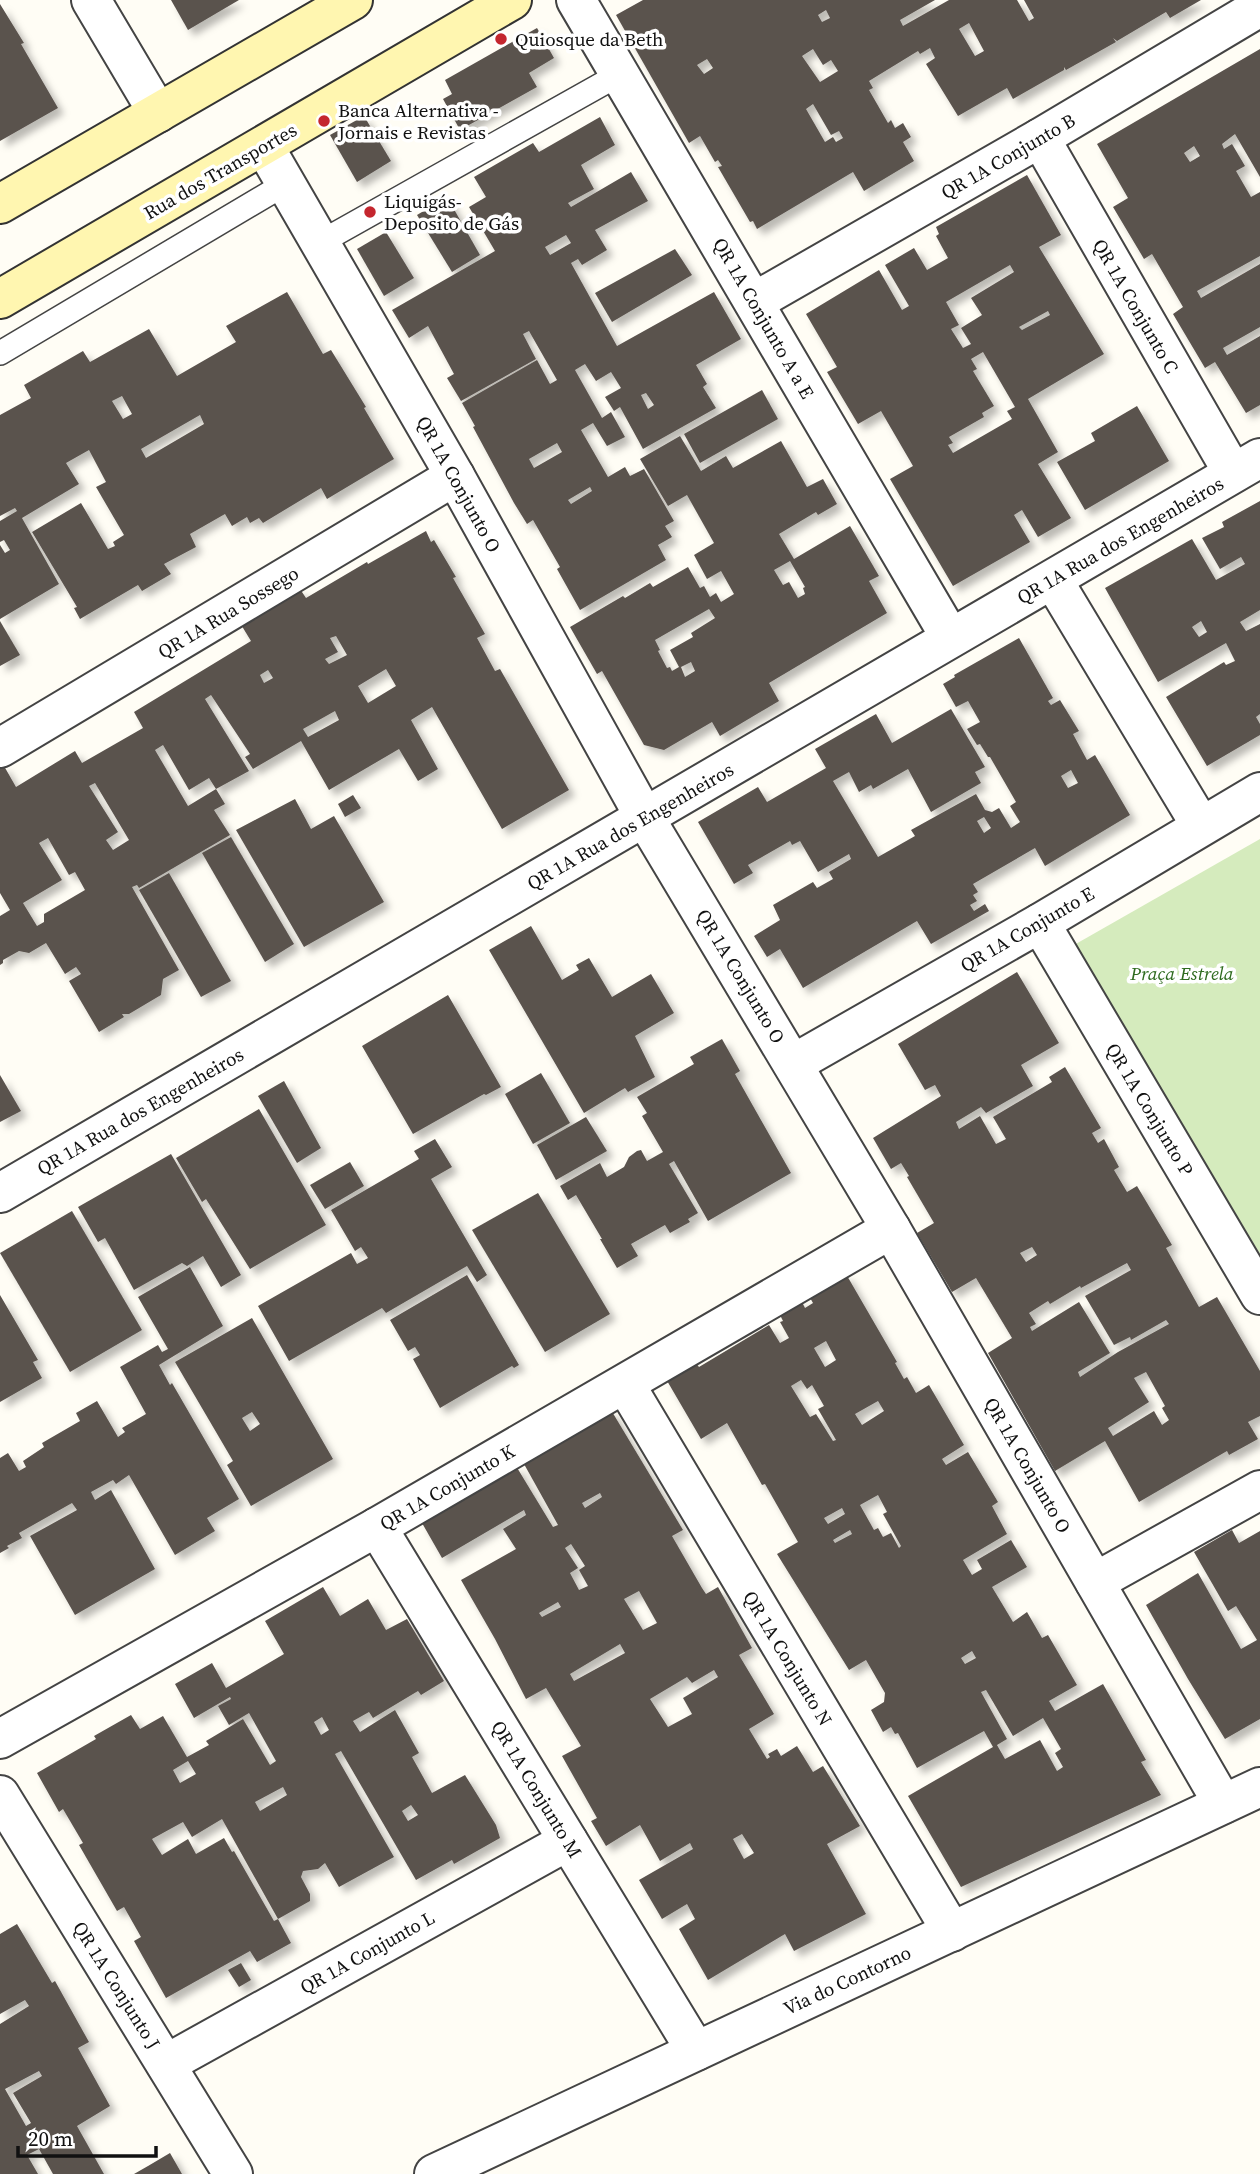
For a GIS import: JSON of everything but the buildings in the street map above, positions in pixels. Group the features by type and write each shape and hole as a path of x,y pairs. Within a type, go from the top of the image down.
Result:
{"street":[{"path":"91,0 158,113"},
{"path":"0,204 353,0"},
{"name":"Rua dos Transportes","path":"0,299 512,0"},
{"name":"QR 1A Conjunto A a E","path":"576,0 950,637"},
{"name":"QR 1A Conjunto B","path":"754,302 1040,138 1260,7"},
{"name":"QR 1A Conjunto C","path":"1040,138 1247,466"},
{"name":"QR 1A Conjunto O","path":"264,146 455,477 645,818 891,1230 1223,1804"},
{"name":"QR 1A Rua dos Engenheiros","path":"0,1193 1247,466"},
{"name":"QR 1A Rua Sossego","path":"0,748 455,477"},
{"path":"1053,580 1201,826"},
{"name":"QR 1A Conjunto E","path":"793,1064 1260,792"},
{"name":"QR 1A Conjunto P","path":"1040,922 1260,1295"},
{"name":"QR 1A Conjunto K","path":"0,1740 377,1527 891,1230"},
{"name":"QR 1A Conjunto N","path":"625,1384 951,1932"},
{"path":"1095,1582 1260,1490"},
{"name":"QR 1A Conjunto M","path":"377,1527 696,2051"},
{"name":"Via do Contorno","path":"434,2174 1260,1787"},
{"name":"QR 1A Conjunto J","path":"0,1795 233,2174"},
{"name":"QR 1A Conjunto L","path":"166,2064 568,1841"}],"lane":[{"path":"321,242 620,74"},
{"path":"0,352 285,184"}],"green space":[{"name":"Praça Estrela","path":"1260,839 1260,1254 1074,945"}],"place":[{"name":"Quiosque da Beth","path":"501,39"},
{"name":"Banca Alternativa - Jornais e Revistas","path":"324,121"},
{"name":"Liquigás- Deposito de Gás","path":"370,212"}]}
